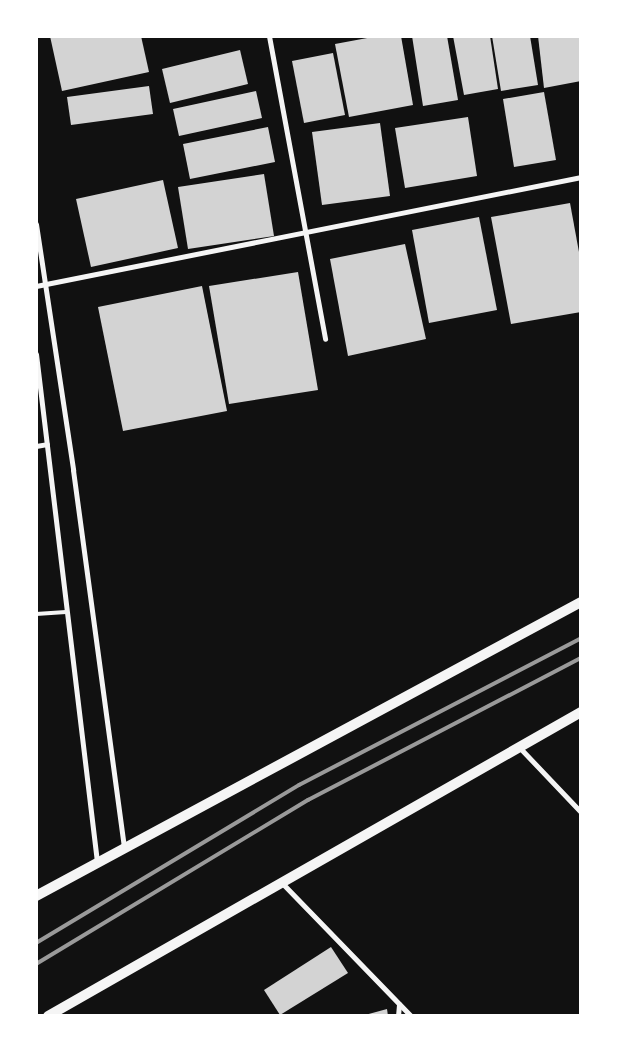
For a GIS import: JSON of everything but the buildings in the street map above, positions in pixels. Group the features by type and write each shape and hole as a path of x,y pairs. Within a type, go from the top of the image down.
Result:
{"main road":[{"path":"36,896 581,602"},
{"path":"48,1016 581,712"}],"street":[{"path":"269,36 304,234 325,339"},
{"path":"36,286 304,234 581,176"},
{"path":"36,224 47,283 124,848"},
{"path":"36,354 97,862"},
{"path":"36,446 47,444"},
{"path":"519,747 581,812"},
{"path":"282,883 411,1016"},
{"path":"398,1016 399,1004"}],"lane":[{"path":"36,614 66,612"}],"railway":[{"path":"36,943 299,785 581,638"},
{"path":"36,964 308,800 581,658"}]}
